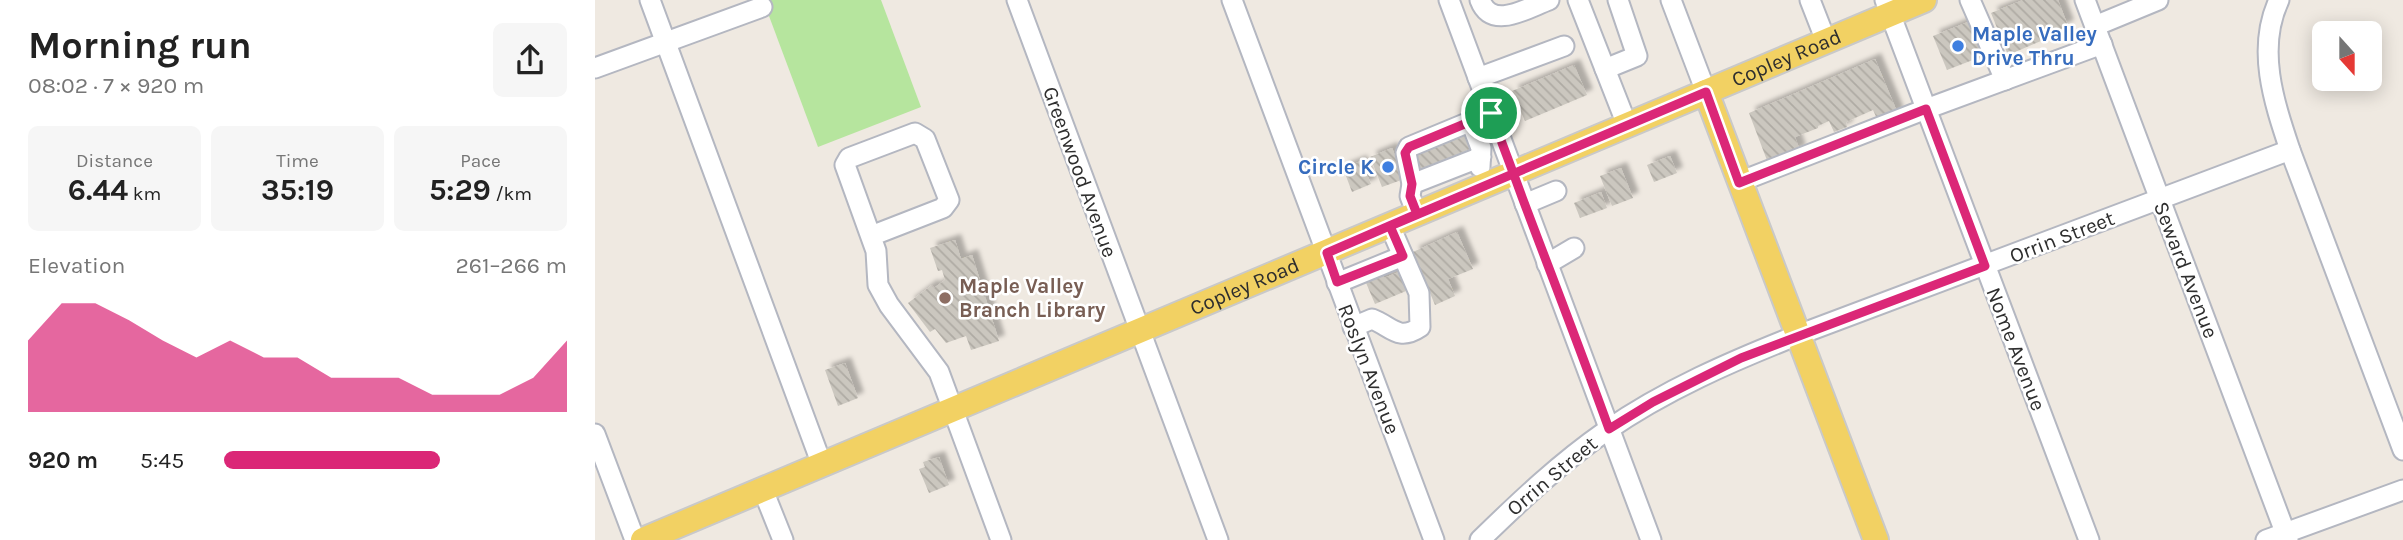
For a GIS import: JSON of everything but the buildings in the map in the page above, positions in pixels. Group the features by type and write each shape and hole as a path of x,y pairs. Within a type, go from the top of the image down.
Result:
{"main road":[{"name":"Copley Road","path":"643,540 1826,41 1888,7 1924,0"},
{"path":"1706,92 1876,540"}],"street":[{"path":"650,0 822,465"},
{"name":"Greenwood Avenue","path":"1017,0 1218,540"},
{"name":"Roslyn Avenue","path":"1232,0 1434,540"},
{"path":"1449,0 1651,540"},
{"path":"1480,0 1483,9 1495,16 1504,17 1549,0"},
{"path":"1578,0 1627,125"},
{"path":"1605,69 1637,56 1618,0"},
{"path":"1671,0 1706,92"},
{"path":"1810,0 1826,41"},
{"path":"1970,0 2005,80"},
{"name":"Seward Avenue","path":"2085,0 2286,536"},
{"path":"2279,0 2270,28 2268,63 2274,104 2403,450"},
{"path":"2095,26 2154,1"},
{"path":"595,68 762,7"},
{"name":"Nome Avenue","path":"1888,7 2089,540"},
{"path":"1739,183 1926,109 2102,44"},
{"path":"1478,78 1565,46"},
{"path":"1417,214 1410,196 1412,184 1405,153 1409,147 1491,113"},
{"path":"1471,122 1481,148 1480,174 1485,186"},
{"path":"871,236 943,208 949,200 925,139 915,133 849,158 845,165 876,251 878,285 939,372 1001,540"},
{"name":"Orrin Street","path":"1480,540 1568,459 1609,429 1653,402 1721,367 1798,335 2290,150"},
{"path":"1412,184 1481,157"},
{"path":"1443,172 1454,199"},
{"path":"1525,204 1556,191"},
{"path":"1353,327 1372,319 1394,333 1413,332 1420,327 1419,293 1390,226"},
{"path":"1547,264 1574,248"},
{"path":"1337,282 1403,256"},
{"path":"595,434 635,540"},
{"path":"763,490 783,540"},
{"path":"2266,540 2286,536 2403,490"}],"green space":[{"path":"763,0 881,0 921,107 818,147"}],"place":[{"name":"Maple Valley Drive Thru","path":"1958,46"},
{"name":"Circle K","path":"1388,167"},
{"name":"Maple Valley Branch Library","path":"945,298"}],"route":[{"path":"1491,113 1409,147 1405,153 1412,184 1410,196 1417,214 1327,253 1337,282 1403,256 1390,226 1417,214 1514,173 1584,144 1706,92 1739,183 1926,109 1985,266 1741,358 1653,402 1609,429 1514,173 1491,113"}]}
